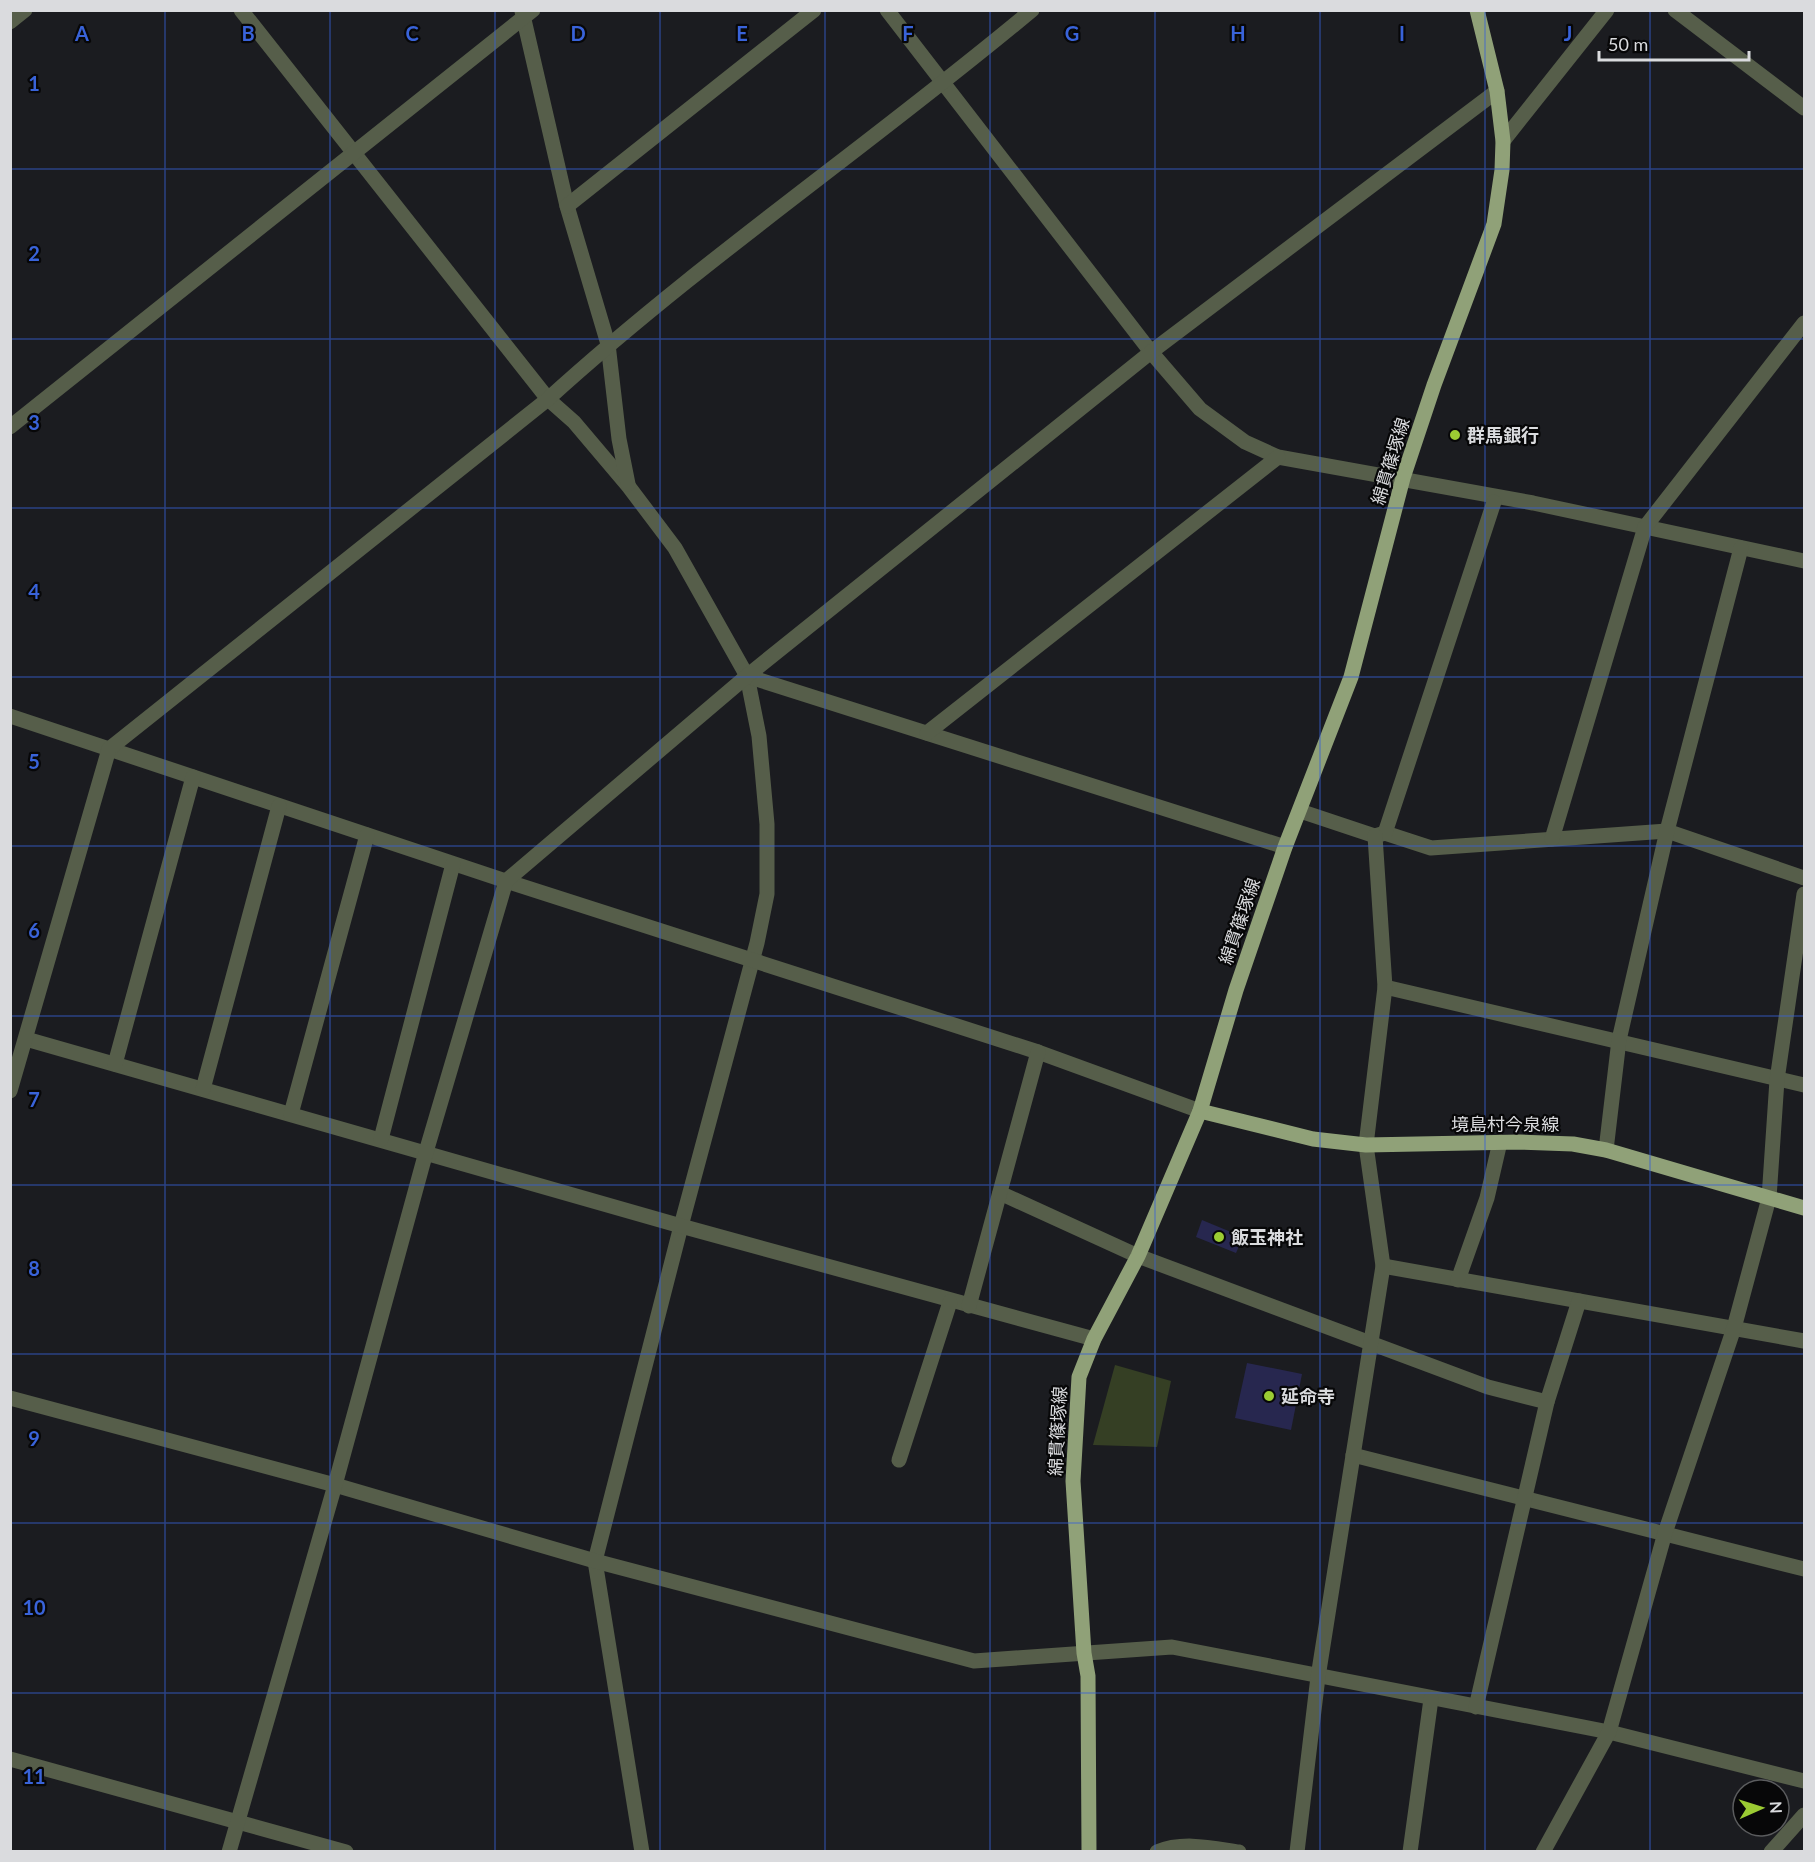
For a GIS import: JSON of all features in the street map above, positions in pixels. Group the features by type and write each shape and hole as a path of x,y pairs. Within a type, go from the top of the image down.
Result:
{"main road":[{"name":"綿貫篠塚線","path":"1089,1851 1088,1676 1084,1653 1073,1481 1079,1377 1095,1339 1138,1256 1200,1111 1236,990 1285,847 1351,677 1403,478 1434,385 1494,224 1502,170 1503,141 1497,92 1477,10"},
{"name":"境島村今泉線","path":"1200,1111 1313,1139 1366,1145 1500,1142 1573,1144 1606,1150 1804,1208"}],"street":[{"path":"10,22 25,10"},
{"path":"241,10 548,399 574,422 629,487 675,548 747,676 759,736 767,824 767,894 752,961 595,1561 642,1851"},
{"path":"567,206 814,10"},
{"path":"887,10 1151,352 1200,409 1245,442 1278,457 1403,478 1804,561"},
{"path":"10,1091 109,749 548,399 608,344 945,83 1032,10"},
{"path":"1503,141 1607,10"},
{"path":"1675,10 1804,108"},
{"path":"10,428 354,155 526,13 567,206 608,344 619,439 629,487"},
{"path":"229,1851 335,1485 426,1152 506,881 747,676 1151,352 1497,92"},
{"path":"1552,839 1645,527 1804,323"},
{"path":"927,733 1278,457"},
{"path":"1298,1851 1318,1677 1383,1266 1366,1145 1385,987 1380,835 1494,502"},
{"path":"1606,1150 1619,1040 1667,831 1741,548"},
{"path":"747,676 1285,847"},
{"path":"10,716 453,864 1038,1052 1200,1111"},
{"path":"115,1064 193,777"},
{"path":"204,1089 279,806"},
{"path":"1300,811 1431,848 1667,831 1804,878"},
{"path":"291,1114 367,835"},
{"path":"381,1139 453,864"},
{"path":"1543,1851 1609,1732 1665,1533 1734,1328 1769,1198 1778,1080 1804,894"},
{"path":"1385,987 1804,1085"},
{"path":"26,1039 950,1302 1095,1339"},
{"path":"969,1306 1038,1052"},
{"path":"1458,1280 1488,1198 1500,1142"},
{"path":"1000,1193 1138,1256 1488,1387 1547,1402"},
{"path":"1383,1266 1804,1341"},
{"path":"1476,1707 1547,1402 1579,1301"},
{"path":"899,1460 950,1302"},
{"path":"10,1398 335,1485 595,1561 974,1661 1172,1647 1609,1732 1804,1781"},
{"path":"1353,1455 1804,1569"},
{"path":"1410,1851 1431,1699"},
{"path":"10,1759 346,1851"},
{"path":"1771,1851 1804,1815"},
{"path":"1157,1851 1169,1847 1191,1846 1239,1851"}],"green space":[{"path":"1115,1365 1171,1381 1157,1447 1093,1445"}],"building":[{"name":"飯玉神社","path":"1202,1220 1243,1237 1236,1253 1196,1237"},
{"name":"延命寺","path":"1247,1363 1302,1374 1291,1430 1235,1418"}],"place":[{"name":"群馬銀行","path":"1455,435"},
{"name":"飯玉神社","path":"1219,1237"},
{"name":"延命寺","path":"1269,1396"}]}
